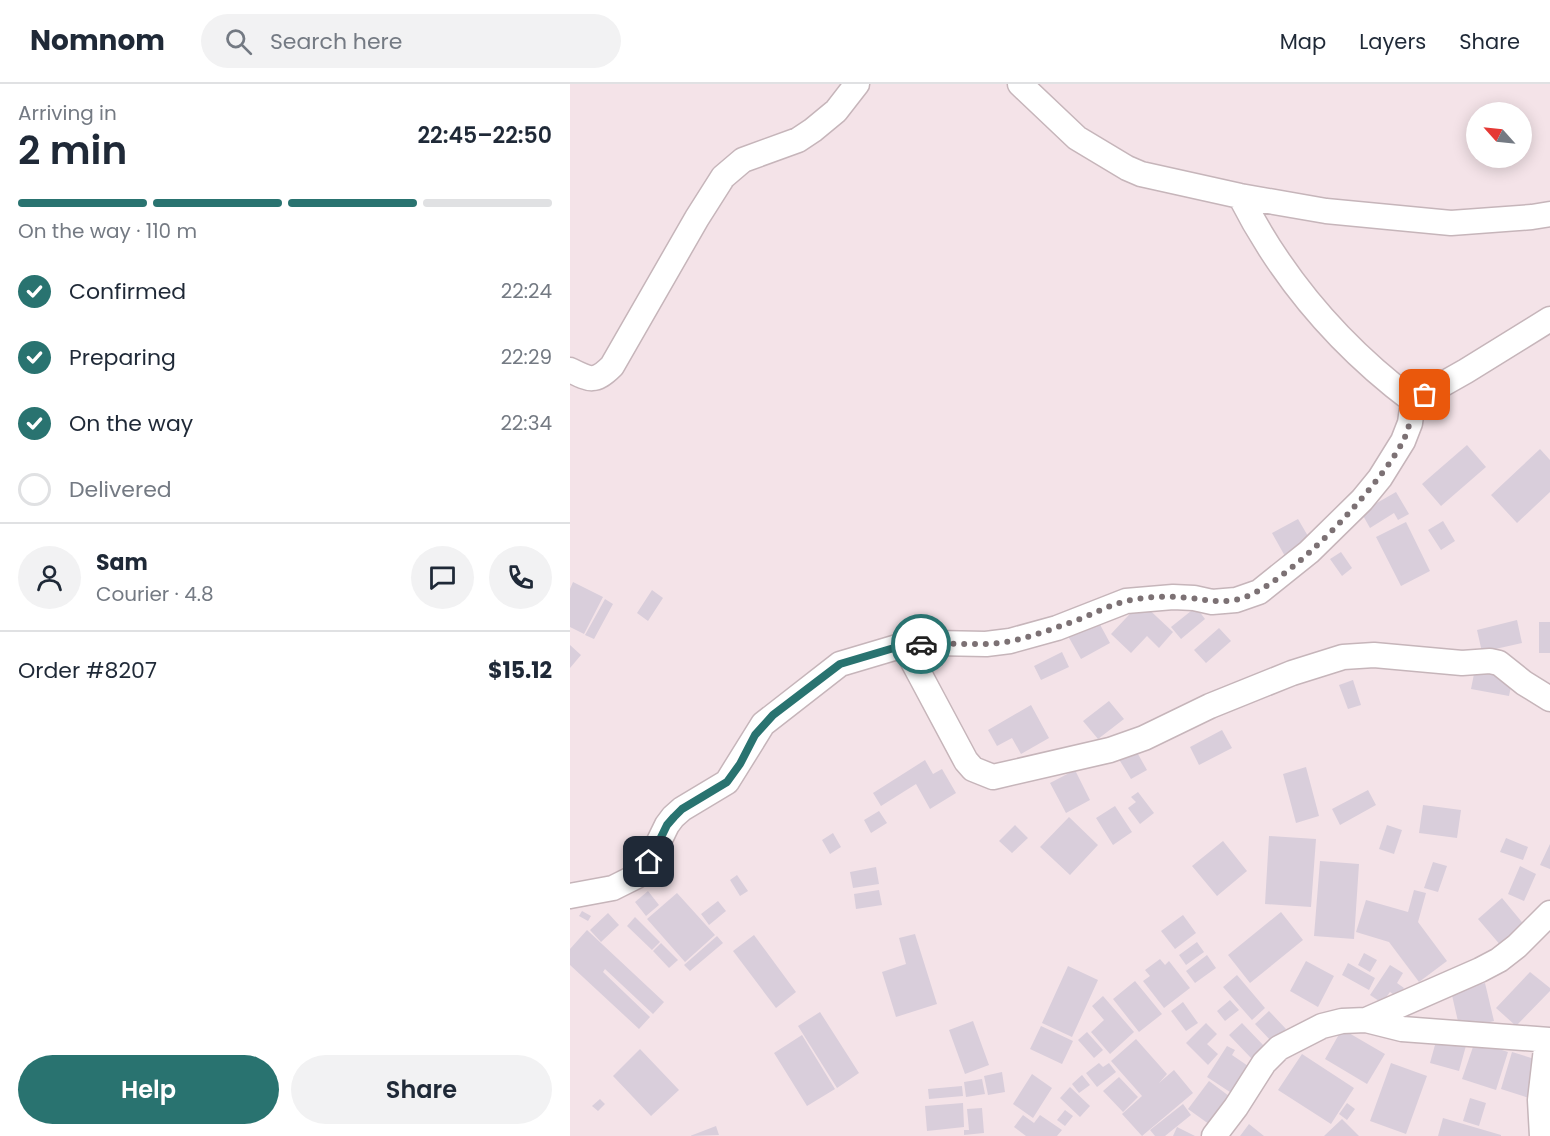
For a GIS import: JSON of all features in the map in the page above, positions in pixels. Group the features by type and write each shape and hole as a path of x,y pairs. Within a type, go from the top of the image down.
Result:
{"street":[{"path":"570,370 594,379 602,377 612,366 723,177 743,160 798,140 813,130 837,111 857,84"},
{"path":"1020,84 1077,138 1141,174 1240,196 1326,211 1451,223 1541,215 1550,234"},
{"path":"1240,196 1252,221 1302,294 1349,348 1380,377 1413,401"},
{"path":"1413,401 1550,319"},
{"path":"570,896 613,888 637,876 649,862 667,825 674,817 682,809 727,782 740,764 755,735 773,715 840,664 904,645 986,644 1010,641 1057,628 1126,601 1173,597 1212,602 1236,600 1259,592 1309,552 1362,500 1380,478 1403,441 1410,423 1413,401"},
{"path":"904,645 966,761 981,774 993,777 1110,750 1144,738 1210,706 1300,669 1343,657 1374,655 1462,663 1490,661 1499,663 1524,683 1550,699"},
{"path":"1366,1020 1500,960 1550,913"},
{"path":"1214,1136 1264,1063 1279,1048 1322,1026 1342,1021 1366,1020 1402,1029 1548,1040 1540,1100 1542,1136"}],"building":[{"path":"1467,445 1486,467 1441,506 1422,484"},
{"path":"1540,449 1550,460 1550,492 1517,523 1491,495"},
{"path":"1396,492 1409,514 1398,520 1394,513 1370,528 1361,512"},
{"path":"1298,519 1312,543 1286,558 1272,533"},
{"path":"1443,521 1455,541 1441,550 1428,530"},
{"path":"1406,522 1430,571 1401,586 1376,537"},
{"path":"1341,552 1352,568 1342,576 1330,559"},
{"path":"573,582 603,597 584,634 570,627 570,589"},
{"path":"652,590 663,598 648,621 637,613"},
{"path":"605,599 613,604 594,639 585,635"},
{"path":"1141,602 1173,632 1159,648 1147,636 1131,653 1111,634"},
{"path":"1196,607 1205,619 1181,639 1171,627"},
{"path":"1097,619 1110,643 1081,659 1068,636"},
{"path":"1517,620 1522,643 1482,652 1477,630"},
{"path":"1539,622 1550,622 1550,653 1539,653"},
{"path":"1219,628 1231,641 1206,663 1194,650"},
{"path":"570,645 581,655 570,668"},
{"path":"1062,652 1069,667 1041,680 1034,666"},
{"path":"1475,669 1513,677 1509,696 1471,689"},
{"path":"1353,680 1361,705 1348,709 1339,685"},
{"path":"1109,701 1124,719 1098,739 1083,721"},
{"path":"1031,705 1049,738 1021,754 1012,738 997,746 988,730"},
{"path":"1222,730 1232,748 1199,765 1190,747"},
{"path":"1134,747 1147,770 1131,779 1117,756"},
{"path":"925,760 933,774 942,769 956,793 930,809 916,784 881,806 873,793"},
{"path":"1306,767 1319,816 1296,823 1283,774"},
{"path":"1075,770 1090,800 1066,813 1050,783"},
{"path":"1368,790 1376,805 1340,825 1332,809"},
{"path":"1138,792 1154,813 1140,824 1128,808 1136,802 1131,797"},
{"path":"1423,805 1461,810 1457,838 1419,833"},
{"path":"1115,806 1132,832 1113,845 1096,818"},
{"path":"879,811 887,823 871,833 864,820"},
{"path":"1069,817 1098,845 1070,875 1040,847"},
{"path":"1015,825 1028,838 1012,853 999,841"},
{"path":"1387,825 1402,830 1394,854 1379,849"},
{"path":"833,833 841,847 830,854 822,840"},
{"path":"1269,836 1316,839 1311,907 1265,904"},
{"path":"1506,838 1528,847 1523,860 1500,852"},
{"path":"1223,841 1247,871 1217,896 1192,866"},
{"path":"1550,844 1550,869 1540,865"},
{"path":"1320,861 1359,864 1354,939 1314,936"},
{"path":"1433,862 1447,866 1438,892 1424,888"},
{"path":"1520,866 1536,874 1524,901 1508,894"},
{"path":"876,867 879,884 853,888 850,872"},
{"path":"737,875 748,891 740,896 730,880"},
{"path":"879,890 882,905 856,909 854,894"},
{"path":"1414,890 1426,893 1418,922 1447,961 1419,982 1389,942 1356,932 1366,900 1408,912"},
{"path":"648,891 659,905 646,916 635,902"},
{"path":"677,893 715,935 685,962 647,919"},
{"path":"1502,898 1526,927 1502,947 1478,919"},
{"path":"718,901 726,911 709,925 701,914"},
{"path":"582,911 591,916 588,921 579,916"},
{"path":"1281,912 1303,940 1250,983 1228,955"},
{"path":"608,913 619,925 601,942 590,930"},
{"path":"1183,915 1196,933 1175,949 1161,931"},
{"path":"635,917 660,942 652,950 627,926"},
{"path":"587,930 664,1002 653,1014 605,969 603,972 650,1017 639,1029 570,965 570,949"},
{"path":"915,934 937,1004 896,1017 882,972 906,964 899,938"},
{"path":"754,935 796,992 776,1008 733,951"},
{"path":"717,936 723,943 690,971 684,965"},
{"path":"1197,942 1204,952 1186,965 1179,955"},
{"path":"661,943 678,960 669,968 653,951"},
{"path":"1364,953 1377,960 1370,972 1358,965"},
{"path":"1207,955 1216,968 1195,983 1186,971"},
{"path":"1160,959 1165,965 1169,961 1190,988 1164,1008 1143,981 1150,976 1145,970"},
{"path":"1306,961 1334,976 1318,1007 1290,991"},
{"path":"1348,963 1375,978 1369,990 1342,975"},
{"path":"1390,965 1403,973 1397,983 1404,988 1397,997 1390,992 1382,1003 1370,995"},
{"path":"1068,966 1098,980 1072,1037 1042,1023"},
{"path":"1530,972 1550,988 1550,991 1516,1026 1496,1008"},
{"path":"1237,975 1265,1008 1252,1020 1223,987"},
{"path":"1135,981 1162,1014 1139,1032 1113,999"},
{"path":"1485,983 1494,1021 1460,1030 1451,991"},
{"path":"1103,996 1134,1032 1110,1054 1091,1032 1104,1020 1092,1006"},
{"path":"1230,1000 1239,1010 1225,1021 1217,1011"},
{"path":"1183,1002 1198,1023 1186,1031 1171,1011"},
{"path":"1269,1011 1286,1029 1272,1042 1255,1024"},
{"path":"820,1012 859,1073 837,1088 798,1026"},
{"path":"973,1021 989,1065 965,1074 949,1030"},
{"path":"1206,1023 1217,1034 1207,1044 1218,1054 1208,1065 1186,1043"},
{"path":"1242,1023 1265,1047 1252,1059 1229,1035"},
{"path":"1041,1026 1073,1041 1062,1064 1030,1049"},
{"path":"1342,1029 1385,1054 1367,1084 1325,1059"},
{"path":"1087,1032 1103,1050 1094,1058 1078,1040"},
{"path":"1438,1034 1467,1042 1459,1071 1430,1063"},
{"path":"802,1035 835,1089 807,1106 774,1053"},
{"path":"1136,1039 1167,1074 1159,1083 1174,1070 1193,1093 1142,1136 1122,1114 1142,1096 1111,1061"},
{"path":"1475,1041 1508,1052 1496,1090 1462,1079"},
{"path":"1227,1046 1235,1050 1232,1055 1251,1068 1233,1094 1207,1077"},
{"path":"640,1049 679,1090 651,1116 613,1076"},
{"path":"1512,1052 1541,1061 1529,1098 1501,1089"},
{"path":"1302,1054 1354,1088 1331,1124 1278,1090"},
{"path":"1099,1063 1103,1067 1109,1063 1116,1072 1097,1087 1086,1073"},
{"path":"1391,1063 1427,1076 1406,1134 1370,1121"},
{"path":"1002,1072 1005,1092 988,1095 984,1076"},
{"path":"1032,1074 1052,1088 1033,1118 1013,1104"},
{"path":"1082,1075 1090,1085 1079,1093 1072,1084"},
{"path":"1119,1077 1138,1097 1123,1112 1103,1091"},
{"path":"982,1079 985,1094 966,1097 964,1082"},
{"path":"1209,1081 1233,1099 1213,1127 1188,1109"},
{"path":"962,1086 963,1096 929,1099 928,1089"},
{"path":"1070,1087 1090,1106 1080,1117 1060,1098"},
{"path":"1470,1098 1486,1103 1479,1126 1463,1121"},
{"path":"600,1099 605,1104 598,1111 592,1106"},
{"path":"963,1103 964,1127 927,1131 925,1106"},
{"path":"1347,1103 1355,1109 1347,1120 1339,1114"},
{"path":"1183,1104 1191,1115 1165,1136 1155,1136 1150,1130"},
{"path":"982,1108 984,1133 964,1135 964,1130 969,1130 967,1109"},
{"path":"1065,1110 1073,1116 1065,1126 1057,1120"},
{"path":"1023,1115 1034,1123 1040,1115 1062,1130 1057,1136 1026,1136 1014,1127"},
{"path":"1443,1118 1501,1135 1501,1136 1438,1136"},
{"path":"1342,1119 1359,1136 1324,1136"},
{"path":"1249,1124 1264,1136 1240,1136"},
{"path":"716,1126 719,1135 690,1136"},
{"path":"1177,1127 1195,1136 1173,1136"}],"way so far":[{"path":"921,644 986,644 1010,641 1057,628 1126,601 1173,597 1212,602 1236,600 1259,592 1309,552 1362,500 1380,478 1403,441 1410,423 1413,401 1425,395"}],"route":[{"path":"649,862 667,825 682,809 727,782 740,764 755,735 773,715 840,664 904,645 921,644"}]}
